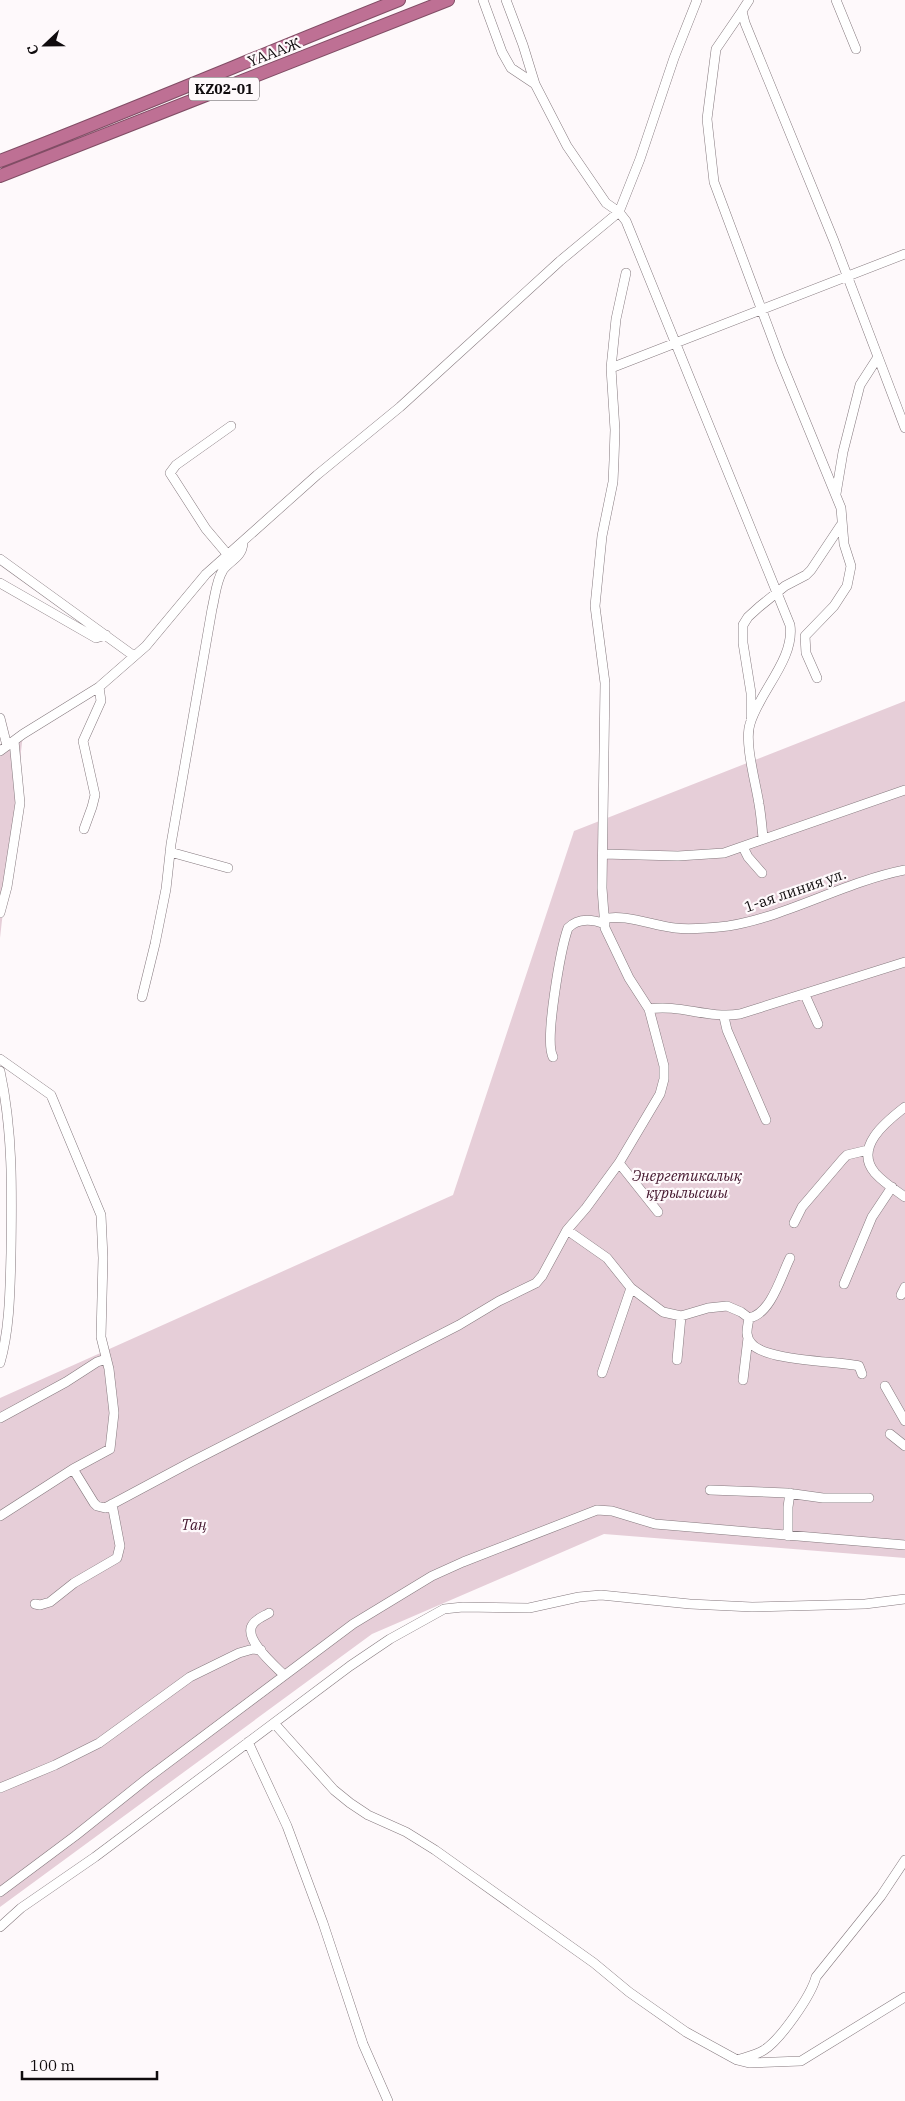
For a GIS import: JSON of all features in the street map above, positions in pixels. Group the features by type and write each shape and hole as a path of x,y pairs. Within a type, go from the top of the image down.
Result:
{"highway":[{"name":"ҮАААЖ","path":"0,162 136,109 274,50 399,0"},
{"name":"ҮАААЖ","path":"0,176 448,0"}],"street":[{"path":"483,0 502,52 511,68 535,84"},
{"path":"506,0 535,84 567,146 606,203 619,212 626,220 674,343 790,625 790,639 773,679 751,720"},
{"path":"7,746 99,687 160,630 206,574 318,475 400,407 560,261 619,212 640,159 674,58 697,0"},
{"path":"749,0 716,49 707,119 714,182 762,310 836,494 842,517 841,525 851,566 847,586 834,606 805,636 806,654 817,678"},
{"path":"836,0 856,49"},
{"path":"742,11 766,76 834,241 905,428"},
{"path":"611,368 905,254"},
{"path":"73,1469 90,1498 97,1506 106,1508 183,1465 459,1325 499,1301 536,1283 546,1270 567,1230 586,1208 619,1163 660,1094 664,1079 664,1066 649,1009 629,978 604,921 601,863 603,854 605,683 595,606 602,536 614,460 615,430 611,368 616,319 626,273"},
{"path":"836,494 860,385 878,357"},
{"path":"228,555 206,529 170,473 176,465 231,426"},
{"path":"764,838 748,740 751,720 751,693 743,643 743,625 748,617 776,593 811,570 841,525"},
{"path":"142,997 162,908 170,852 218,584 224,569 239,555 243,543"},
{"path":"0,559 134,656"},
{"path":"0,582 96,638 106,635"},
{"path":"84,829 95,795 83,741 101,701 99,687"},
{"path":"0,718 20,803 7,887 0,912"},
{"path":"603,854 703,855 724,853 905,790"},
{"path":"743,847 748,857 762,873"},
{"path":"170,852 228,868"},
{"name":"1-ая линия ул.","path":"553,1057 550,1051 550,1037 568,928 575,923 587,920 604,921 620,917 676,929 727,926 757,920 848,887 905,870"},
{"path":"649,1009 669,1008 724,1017 760,1009 905,962"},
{"path":"805,995 818,1024"},
{"path":"724,1017 727,1030 766,1120"},
{"path":"0,1059 51,1095 101,1215 103,1258 101,1337 110,1369 114,1413 112,1445 105,1452 73,1469 0,1516"},
{"path":"0,1071 10,1145 12,1209 9,1305 0,1363"},
{"path":"905,1107 882,1127 868,1150 868,1158 874,1172 905,1197"},
{"path":"794,1223 802,1207 847,1155 868,1150"},
{"path":"619,1163 658,1212"},
{"path":"844,1284 872,1217 892,1187"},
{"path":"567,1230 607,1258 631,1288 664,1312 681,1316 708,1308 727,1306 749,1318"},
{"path":"749,1318 764,1311 790,1258"},
{"path":"602,1373 631,1288"},
{"path":"677,1360 681,1316"},
{"path":"743,1380 748,1338 746,1330 749,1318"},
{"path":"748,1338 756,1348 767,1352 802,1360 837,1362 859,1366 862,1374"},
{"path":"0,1418 66,1382 96,1362 106,1359"},
{"path":"885,1386 905,1421"},
{"path":"890,1434 905,1446"},
{"path":"710,1490 790,1493 823,1498 869,1498"},
{"path":"788,1536 790,1493"},
{"path":"35,1604 40,1605 50,1602 74,1583 117,1558 120,1546 112,1504"},
{"path":"0,1892 283,1674 353,1624 424,1580 463,1562 597,1510 612,1511 655,1524 905,1545"},
{"path":"0,1927 21,1908 95,1857 274,1722 390,1639 444,1609 464,1607 530,1608 579,1597 600,1595 690,1604 752,1606 865,1604 905,1599"},
{"path":"269,1614 251,1626 252,1641 283,1674"},
{"path":"0,1788 63,1762 99,1742 190,1677 239,1653 253,1649 260,1650"},
{"path":"274,1722 334,1790 350,1803 406,1832 435,1850 594,1963 629,1992 686,2032 737,2060 749,2064 801,2061 905,1997"},
{"path":"248,1742 287,1826 324,1923 363,2044 388,2101"},
{"path":"737,2060 763,2051 776,2040 813,1989 816,1977 881,1896 905,1860"}],"green space":[{"path":"905,701 905,1558 604,1534 372,1634 0,1907 0,1398 453,1195 574,831"},
{"path":"23,734 0,938 0,753"}],"park label":[{"name":"Энергетикалық құрылысшы","path":"687,1184"},
{"name":"Таң","path":"194,1524"}]}
